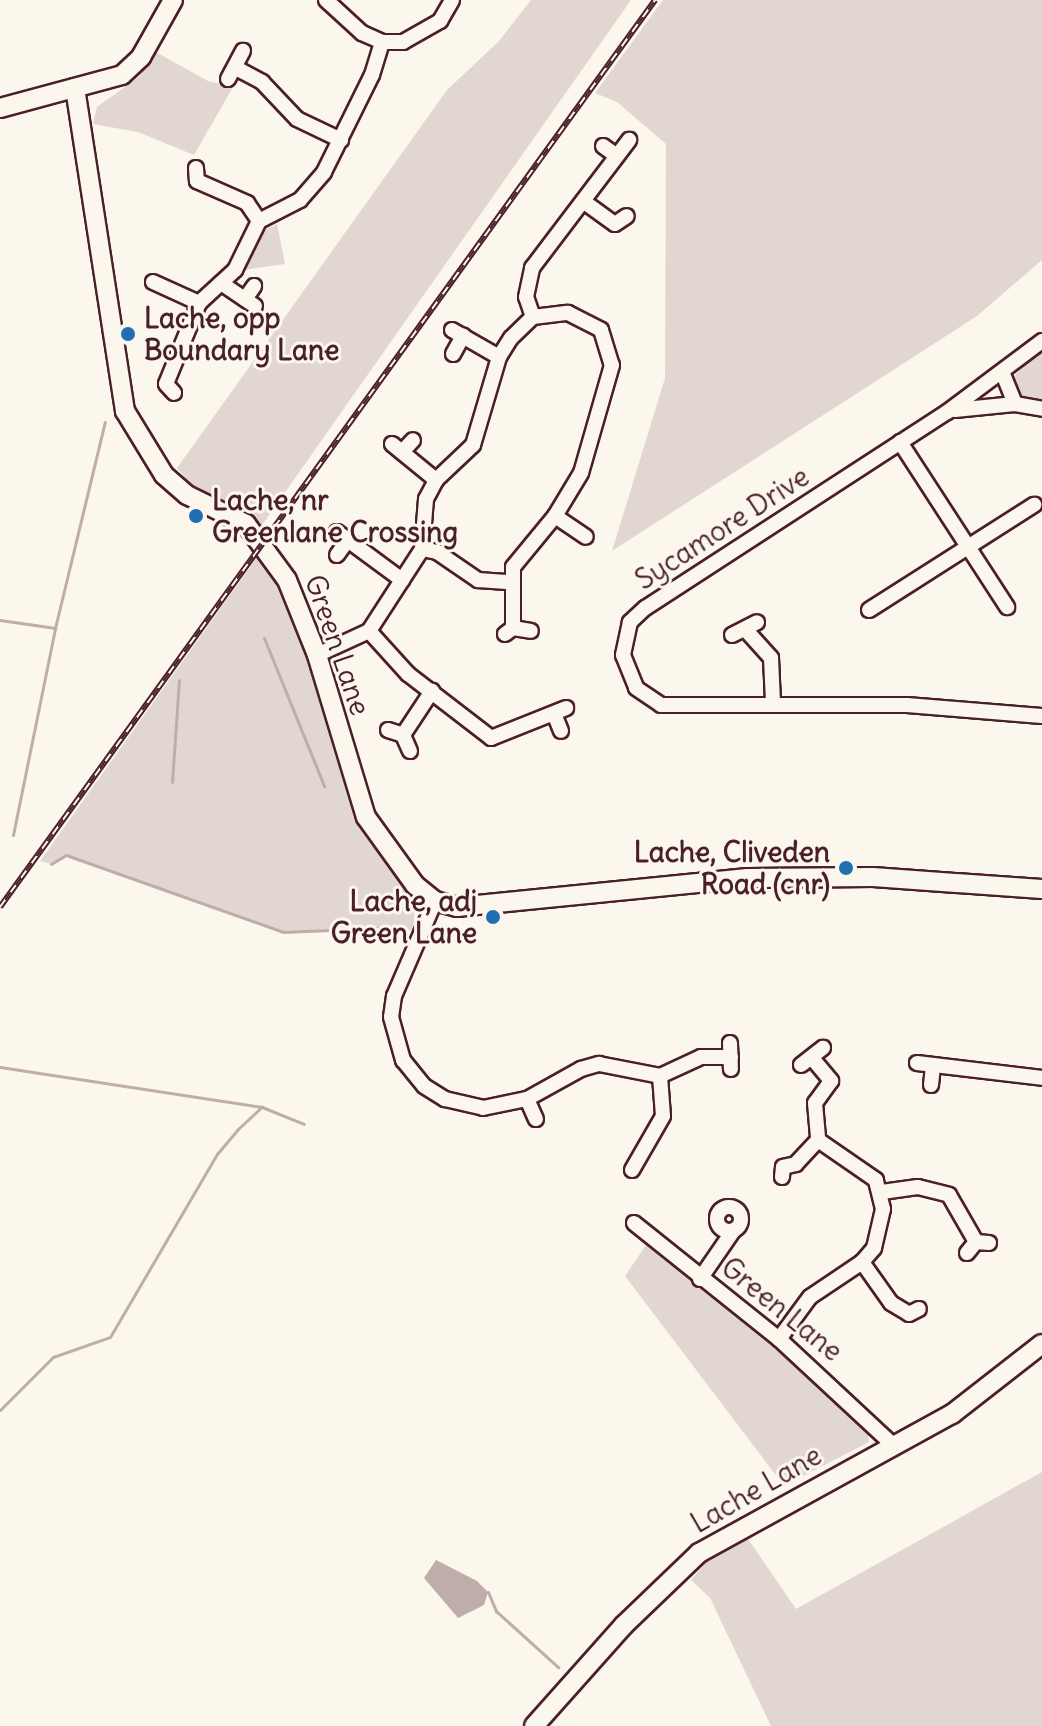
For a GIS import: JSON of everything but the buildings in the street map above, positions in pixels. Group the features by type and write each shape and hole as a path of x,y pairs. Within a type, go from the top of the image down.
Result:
{"street":[{"path":"0,108 122,75 134,66 173,0"},
{"path":"326,0 362,33 382,42 423,35 440,21 452,0"},
{"path":"164,387 199,303 235,270 259,221 279,215 312,188 341,140 382,42"},
{"path":"243,51 232,74 262,82 297,119 341,140"},
{"name":"Green Lane","path":"75,88 125,411 164,475 187,495 233,516 259,537 287,580 317,655 366,817 415,885 435,901"},
{"path":"533,317 526,297 532,268 629,140"},
{"path":"603,146 617,156"},
{"path":"192,178 247,203 259,221"},
{"path":"583,201 618,226"},
{"path":"153,282 199,303"},
{"path":"221,283 250,303 254,286"},
{"path":"317,655 369,631 422,549 426,499 436,480 473,445 499,357 533,317 554,312 587,319 601,330 611,356 589,456 555,516 518,556 510,582 509,631 531,631"},
{"path":"453,354 458,333 499,357"},
{"name":"Sycamore Drive","path":"1042,341 1003,374 630,622 623,655 627,672 646,698 677,706 773,702 1042,716"},
{"path":"1003,374 1015,404"},
{"path":"947,412 1015,404 1042,409"},
{"path":"413,440 397,448 436,480"},
{"path":"900,442 1007,607"},
{"path":"869,610 1034,505"},
{"path":"555,516 586,537"},
{"path":"337,555 342,537 402,580"},
{"path":"422,549 437,552 478,580 510,582"},
{"path":"745,629 771,658 773,702"},
{"path":"369,631 432,691 491,738 560,712 561,731"},
{"path":"403,735 432,691"},
{"path":"388,730 403,735 410,751"},
{"path":"731,1056 701,1057 660,1076 599,1064 581,1069 527,1099 483,1108 445,1099 424,1086 403,1060 391,1017 394,996 435,901 474,906 748,878 873,877 1042,889"},
{"path":"781,1166 796,1164 818,1140 815,1103 834,1079 812,1057"},
{"path":"917,1063 1042,1078"},
{"path":"931,1085 933,1065"},
{"path":"641,1163 663,1116 660,1076"},
{"path":"527,1099 536,1119"},
{"path":"779,1339 810,1297 862,1262 882,1225 882,1192 865,1169 818,1140"},
{"path":"882,1192 918,1187 949,1195 977,1246"},
{"name":"Green Lane","path":"634,1223 700,1279 779,1339 892,1444"},
{"path":"700,1279 733,1231"},
{"path":"862,1262 891,1303 912,1315"},
{"name":"Lache Lane","path":"534,1726 624,1625 699,1553 892,1444 952,1414 1042,1344"}],"shaded area":[{"path":"531,0 631,0 260,528 235,507 194,488 177,468 447,90 499,41"},
{"path":"663,0 1042,0 1042,260 977,316 612,551 665,378 666,144 617,102 595,93"},
{"path":"154,51 208,81 233,87 194,155 138,132 93,124 97,107 140,76"},
{"path":"277,224 285,264 243,270 264,231"},
{"path":"1042,348 1042,404 1025,401 1009,381"},
{"path":"262,550 308,648 351,806 414,897 414,930 283,932 66,855 51,864 40,861"},
{"path":"646,1245 816,1382 867,1430 869,1442 784,1486 625,1276"},
{"path":"1042,1472 1042,1726 771,1726 710,1598 691,1580 710,1558 746,1536 796,1609"},
{"path":"436,1560 477,1581 488,1592 484,1605 458,1618 424,1578"}],"waterway":[{"path":"13,835 55,628 105,422"},
{"path":"0,620 55,628"},
{"path":"264,638 324,786"},
{"path":"172,782 179,680"},
{"path":"51,864 66,855 283,932 401,927"},
{"path":"0,1067 262,1107"},
{"path":"0,1410 53,1357 110,1337 217,1154 238,1129 262,1107 304,1124"},
{"path":"488,1592 496,1611 558,1667"}],"railway":[{"path":"0,907 655,0"}],"place":[{"name":"Lache, opp Boundary Lane","path":"128,334"},
{"name":"Lache, nr Greenlane Crossing","path":"196,516"},
{"name":"Lache, Cliveden Road (cnr)","path":"846,868"},
{"name":"Lache, adj Green Lane","path":"493,917"}]}
